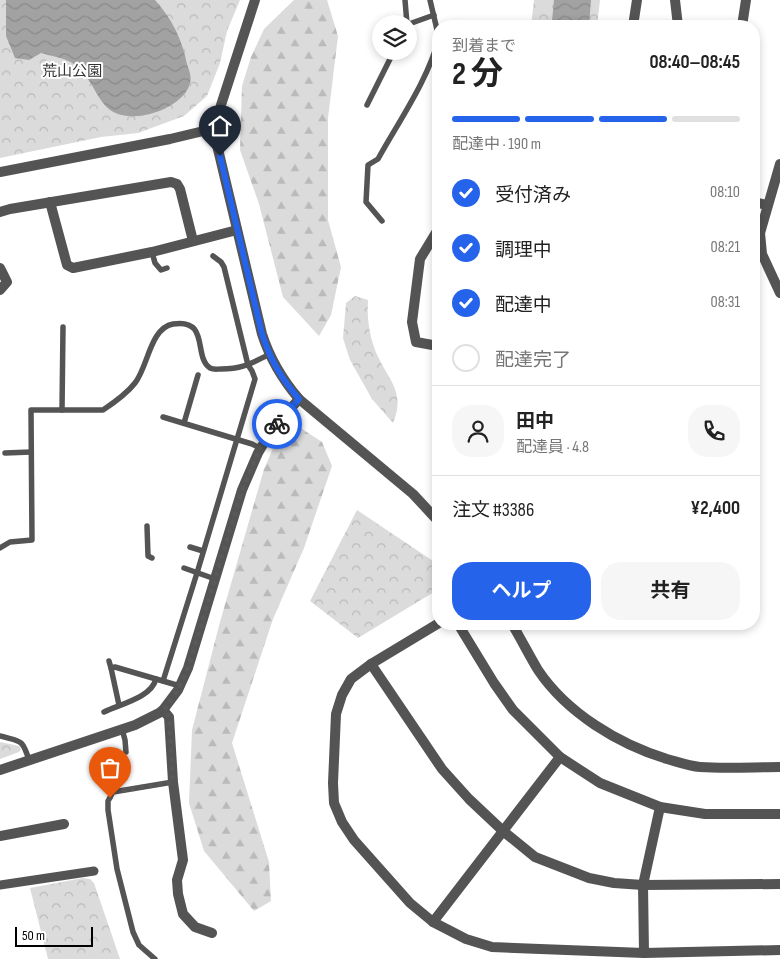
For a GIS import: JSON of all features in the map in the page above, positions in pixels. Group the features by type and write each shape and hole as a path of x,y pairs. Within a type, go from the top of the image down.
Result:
{"street":[{"path":"255,0 221,105 216,128 217,145 268,355 284,381 299,399 413,494 432,514"},
{"path":"634,20 637,0"},
{"path":"675,0 677,20"},
{"path":"743,20 746,0"},
{"path":"0,172 216,128"},
{"path":"760,234 780,164"},
{"path":"0,212 171,182 180,189 193,242"},
{"path":"50,202 67,265 73,268 152,252 237,230"},
{"path":"760,203 767,205"},
{"path":"432,239 420,259 412,322 416,342 432,344"},
{"path":"760,258 780,293"},
{"path":"0,268 7,282 0,290"},
{"path":"0,770 135,725 164,710 180,686 188,668 242,490 260,448 271,431 299,399"},
{"path":"432,628 370,664 351,679 342,695 336,714 334,803 342,822 354,840 410,903 432,922 466,938 492,947 644,953 780,950"},
{"path":"462,630 494,683 514,710 560,757 600,782 660,807 705,814 780,814"},
{"path":"515,630 539,671 556,691 596,726 618,739 656,756 699,767 780,767"},
{"path":"370,664 442,769 469,799 503,831 535,857 588,878 614,883 643,885 780,884"},
{"path":"164,710 169,717 173,782 183,860 177,880 183,914 195,927 212,933"},
{"path":"432,922 560,757"},
{"path":"644,953 643,885 660,807"},
{"path":"0,836 64,824"},
{"path":"0,885 94,871"}],"lane":[{"path":"405,0 407,15"},
{"path":"430,0 435,20"},
{"path":"417,21 434,15"},
{"path":"367,105 390,60"},
{"path":"382,221 366,202 368,165 378,159 432,61"},
{"path":"152,252 155,263 162,270 167,268"},
{"path":"104,712 144,695 160,680 197,573 255,379 248,365 224,267 213,256"},
{"path":"0,548 10,542 32,540 31,410 103,410 108,407 136,382 159,331 170,325 183,323 194,329 198,336 204,360 209,367 214,369 238,369 268,355"},
{"path":"62,410 63,327"},
{"path":"184,423 198,375"},
{"path":"163,417 260,448"},
{"path":"5,453 31,452"},
{"path":"149,531 148,556 152,558"},
{"path":"190,547 203,551"},
{"path":"184,568 216,579"},
{"path":"119,705 110,665 180,686"},
{"path":"122,729 126,752"},
{"path":"0,736 24,744 29,760"},
{"path":"155,959 139,945 133,932 117,869 108,801 113,792 173,782"}],"green space":[{"name":"荒山公園","path":"0,0 240,0 227,31 220,63 207,96 184,116 138,133 101,137 0,158"},
{"path":"294,0 327,0 338,36 328,118 328,220 341,267 331,315 319,336 283,297 259,204 240,150 242,86 251,57 264,29"},
{"path":"534,0 600,0 598,20 532,20"},
{"path":"355,296 368,300 369,326 373,344 396,393 398,402 397,412 393,423 372,399 350,360 343,338 346,303"},
{"path":"293,423 322,442 332,466 304,548 273,619 232,743 269,862 271,901 254,911 204,851 189,803 192,730 220,622 264,469 275,444"},
{"path":"357,510 432,560 432,593 358,638 310,601"},
{"path":"0,742 19,746 21,749 19,752 0,759"},
{"path":"83,878 90,879 94,883 120,959 48,959 30,888"}],"water":[{"path":"6,0 155,0 171,22 182,46 191,81 187,90 177,102 153,113 138,116 114,112 100,99 83,72 71,62 41,53 29,60 15,58 6,36"},
{"path":"554,0 591,0 589,20 552,20"}],"way so far":[{"path":"110,798 113,792 173,782 169,717 164,710 178,690 188,668 242,490 260,448 277,424"}],"route":[{"path":"220,156 268,355 284,381 299,399 277,424"}]}
